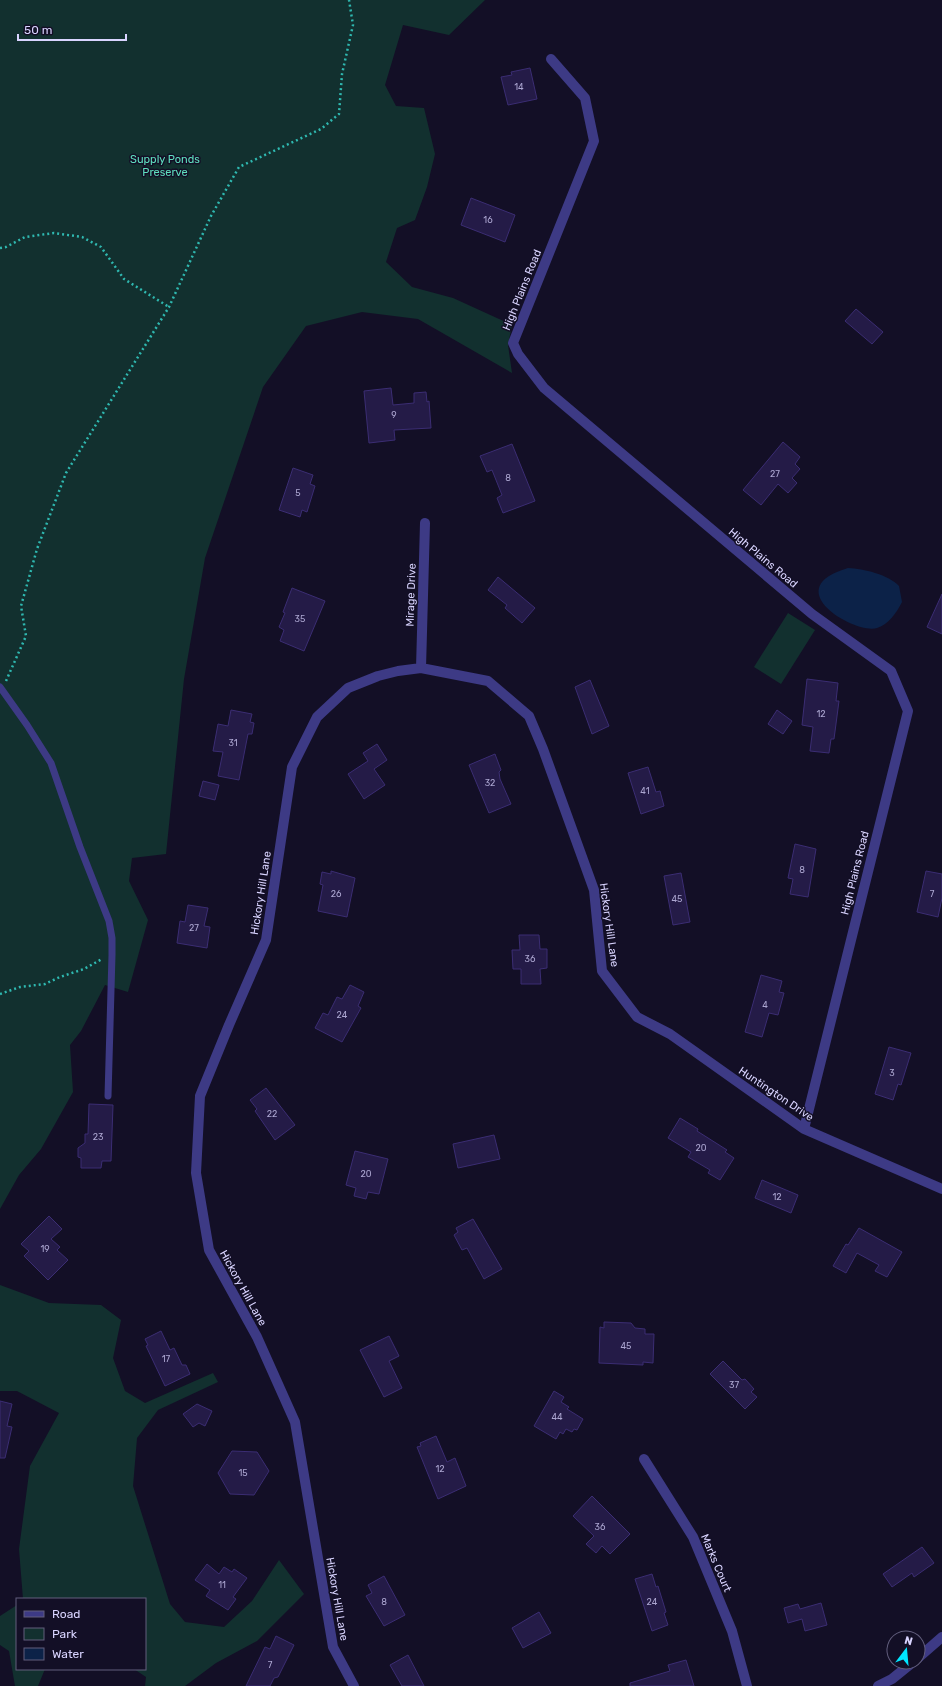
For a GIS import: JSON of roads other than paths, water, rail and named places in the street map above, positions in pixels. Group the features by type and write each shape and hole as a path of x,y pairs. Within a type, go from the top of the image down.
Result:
{"street":[{"name":"High Plains Road","path":"551,59 584,98 594,141 513,343 518,354 544,388 556,399 812,614 891,671 908,711 804,1129"},
{"name":"Mirage Drive","path":"420,668 425,523"},
{"name":"Hickory Hill Lane","path":"354,1686 333,1647 295,1422 257,1337 209,1250 196,1173 200,1096 266,940 292,768 317,717 348,688 398,670 420,668 488,681 528,716 543,749 594,890 602,971 637,1017 670,1034"},
{"name":"Huntington Drive","path":"670,1034 804,1129 942,1189"},
{"name":"Marks Court","path":"644,1459 693,1537 732,1631 747,1686"},
{"path":"926,1651 942,1637"},
{"path":"878,1686 892,1679 903,1670"}],"lane":[{"path":"1,688 51,763 80,847 109,921 112,938 112,955 108,1096"}],"water":[{"path":"848,568 882,575 899,586 902,602 898,610 885,624 877,628 867,628 853,625 840,618 828,608 820,598 819,587 828,577"}],"park label":[{"name":"Supply Ponds Preserve","path":"165,165"}]}
